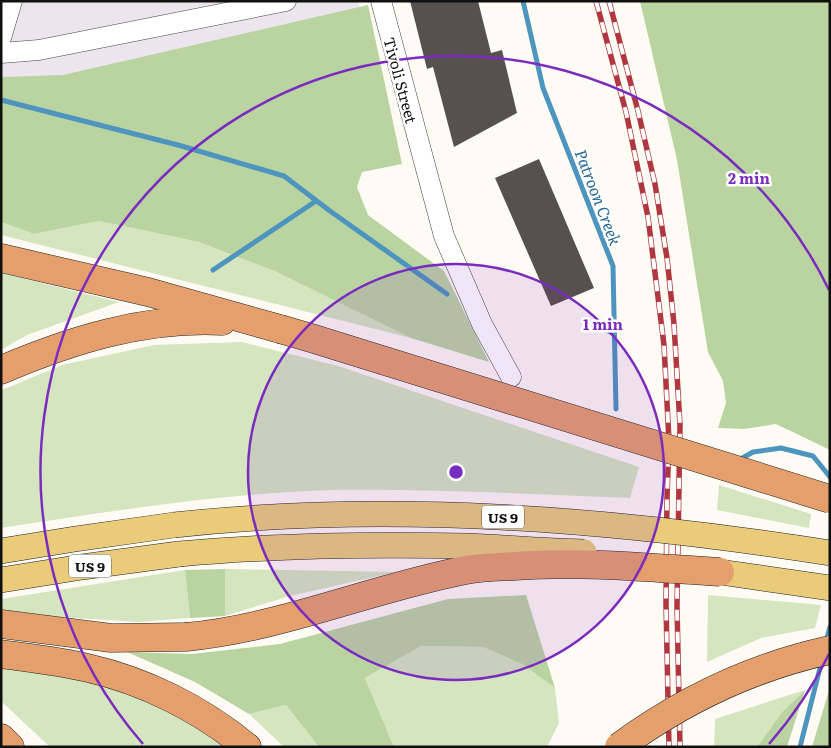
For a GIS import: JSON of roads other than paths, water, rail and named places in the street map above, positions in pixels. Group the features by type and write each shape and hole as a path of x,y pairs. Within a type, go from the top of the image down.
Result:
{"highway":[{"path":"1,258 148,292 311,338 830,499"},
{"path":"12,365 51,350 107,333 163,322 220,321 280,329"},
{"path":"1,624 50,632 111,638 186,637 257,624 419,580 468,570 560,563 720,572"},
{"path":"619,747 665,715 719,686 780,663 830,650"},
{"path":"1,654 89,668 136,682 158,691 200,714 247,747"},
{"path":"1,738 10,747"}],"main road":[{"name":"US 9","path":"1,551 75,538 174,525 242,519 411,515 586,522 684,532 830,553"},
{"name":"US 9","path":"1,580 179,554 229,550 324,546 472,546 644,558 720,572 830,588"}],"street":[{"path":"1,38 12,1"},
{"path":"1,52 39,50 286,1"},
{"name":"Tivoli Street","path":"381,1 422,160 444,236 482,324 511,377"}],"waterway":[{"name":"Patroon Creek","path":"523,1 543,88 613,266 616,409"},
{"path":"1,100 178,145 284,176 447,294"},
{"path":"213,270 316,201"},
{"path":"601,327 614,334"},
{"name":"Patroon Creek","path":"737,461 753,452 781,448 813,456 830,477"},
{"name":"Patroon Creek","path":"826,642 830,627"},
{"name":"Patroon Creek","path":"800,747 822,660"}],"railway":[{"path":"596,1 626,112 648,217 664,345 669,441 666,604 669,747"},
{"path":"609,1 655,184 667,258 674,324 680,425 677,606 680,747"}]}
